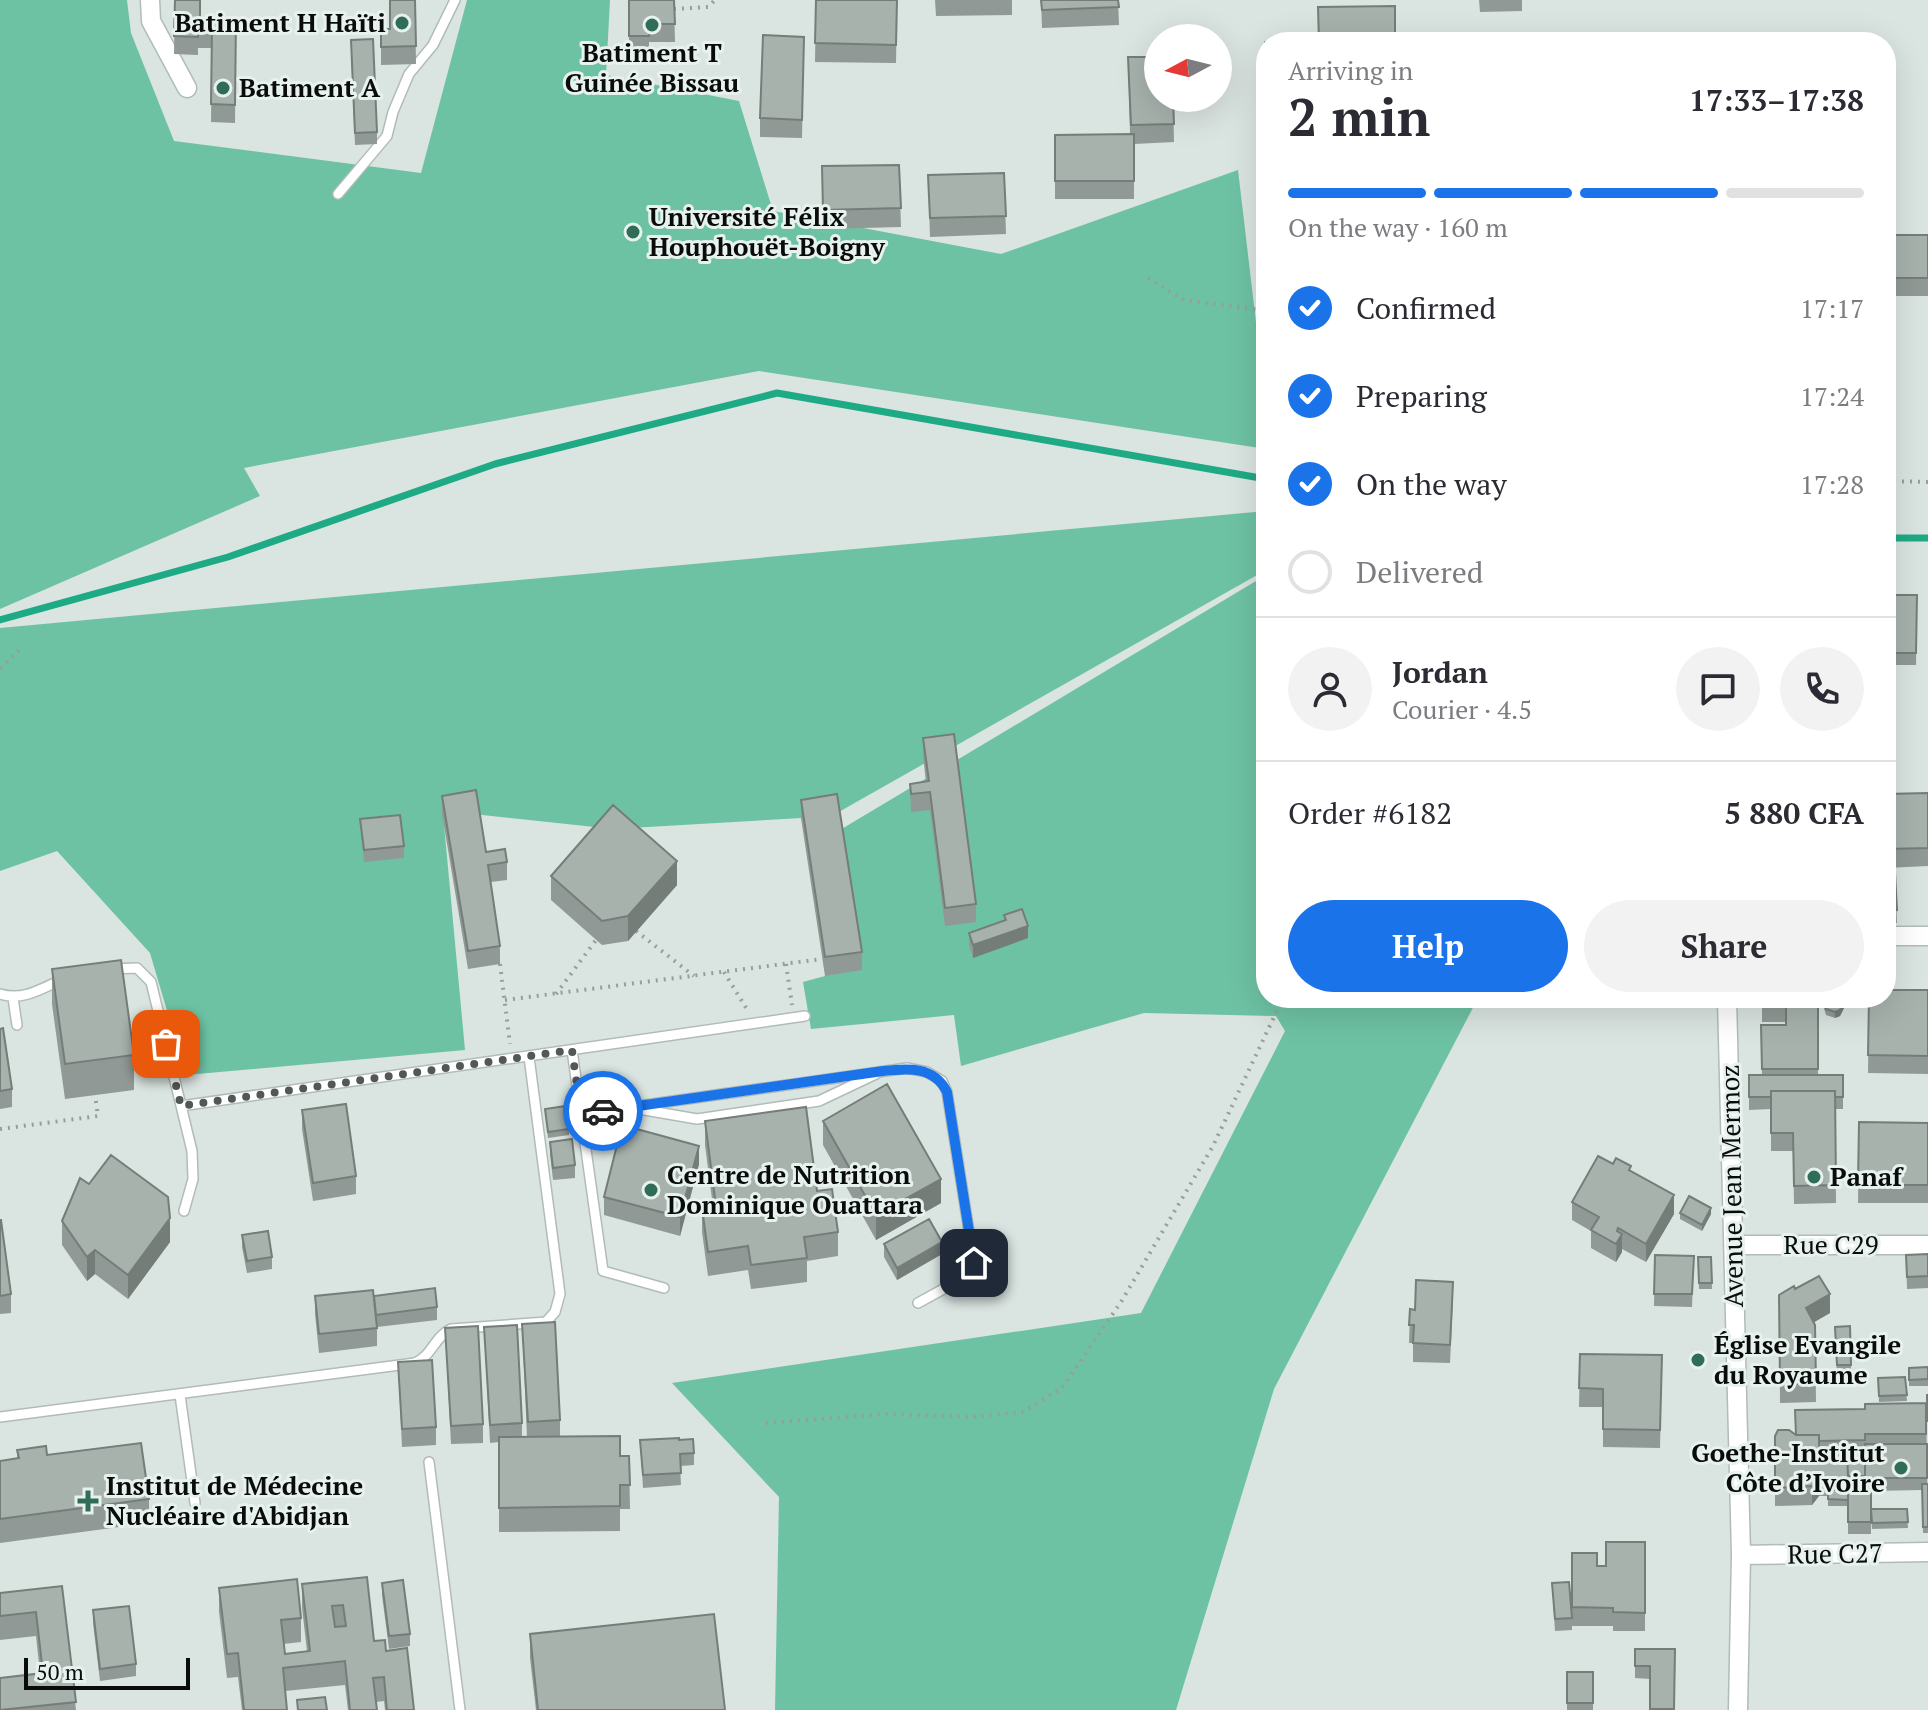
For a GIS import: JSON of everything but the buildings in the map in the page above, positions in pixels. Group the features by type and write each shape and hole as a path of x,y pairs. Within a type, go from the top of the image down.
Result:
{"street":[{"path":"150,0 151,21 187,88"},
{"path":"1896,936 1928,936"},
{"name":"Avenue Jean Mermoz","path":"1727,1008 1741,1555 1738,1710"},
{"name":"Rue C29","path":"1735,1245 1928,1245"},
{"name":"Rue C27","path":"1741,1555 1928,1552"}],"lane":[{"path":"338,194 387,136 409,74 433,45 455,0"},
{"path":"96,971 137,968 151,982 192,1151 193,1179 184,1211"},
{"path":"0,994 13,998 24,996 76,975"},
{"path":"13,998 17,1025"},
{"path":"181,1106 799,1017"},
{"path":"572,1050 603,1271 664,1288"},
{"path":"0,1417 415,1363 426,1358 440,1334 451,1329 546,1322 555,1312 560,1294 529,1057"},
{"path":"581,1114 907,1068 927,1072 942,1081 947,1092 974,1263 967,1276 918,1303"},
{"path":"632,1107 686,1118 712,1117 819,1101 883,1071"},
{"path":"180,1395 195,1503"},
{"path":"429,1462 460,1710"}],"path":[{"path":"674,9 708,7 715,0"},
{"path":"1148,278 1184,300 1256,310"},
{"path":"1896,481 1928,482"},
{"path":"0,668 20,649"},
{"path":"636,931 694,976"},
{"path":"556,994 596,940"},
{"path":"505,1000 822,959"},
{"path":"500,964 512,1058"},
{"path":"786,964 799,1017"},
{"path":"724,972 755,1023"},
{"path":"766,1423 887,1414 970,1417 1022,1412 1062,1388 1121,1302 1213,1146 1278,1008"},
{"path":"0,1129 98,1116 95,1095"}],"green space":[{"name":"Université Félix Houphouët-Boigny","path":"0,0 127,0 131,33 174,141 421,173 467,0 610,0 606,75 739,101 773,211 1001,254 1238,170 1256,322 1256,447 759,371 244,468 260,496 0,609"},
{"path":"1256,512 1256,576 837,813 801,818 613,829 455,812 443,814 465,1050 186,1075 150,953 57,851 0,871 0,628"},
{"path":"1256,581 1256,1008 1473,1008 1274,1389 1176,1710 775,1710 779,1497 672,1383 1141,1313 1285,1031 1276,1016 1144,1013 961,1066 954,1015 811,1029 803,982 825,976 840,830"}],"waterway":[{"path":"0,620 228,557 495,464 777,393 1256,477"},
{"path":"1896,538 1928,538"}],"way so far":[{"path":"166,1044 181,1106 572,1050 581,1114 603,1111"}],"place":[{"name":"Batiment H Haïti","path":"402,23"},
{"name":"Batiment T Guinée Bissau","path":"652,25"},
{"name":"Batiment A","path":"223,88"},
{"name":"Université Félix Houphouët-Boigny","path":"633,232"},
{"name":"Panaf","path":"1814,1177"},
{"name":"Centre de Nutrition Dominique Ouattara","path":"651,1190"},
{"name":"Église Evangile du Royaume","path":"1698,1360"},
{"name":"Goethe-Institut Côte d’Ivoire","path":"1901,1468"},
{"name":"Institut de Médecine Nucléaire d'Abidjan","path":"88,1501"}],"route":[{"path":"603,1111 907,1068 927,1072 942,1081 947,1092 974,1263"}]}
